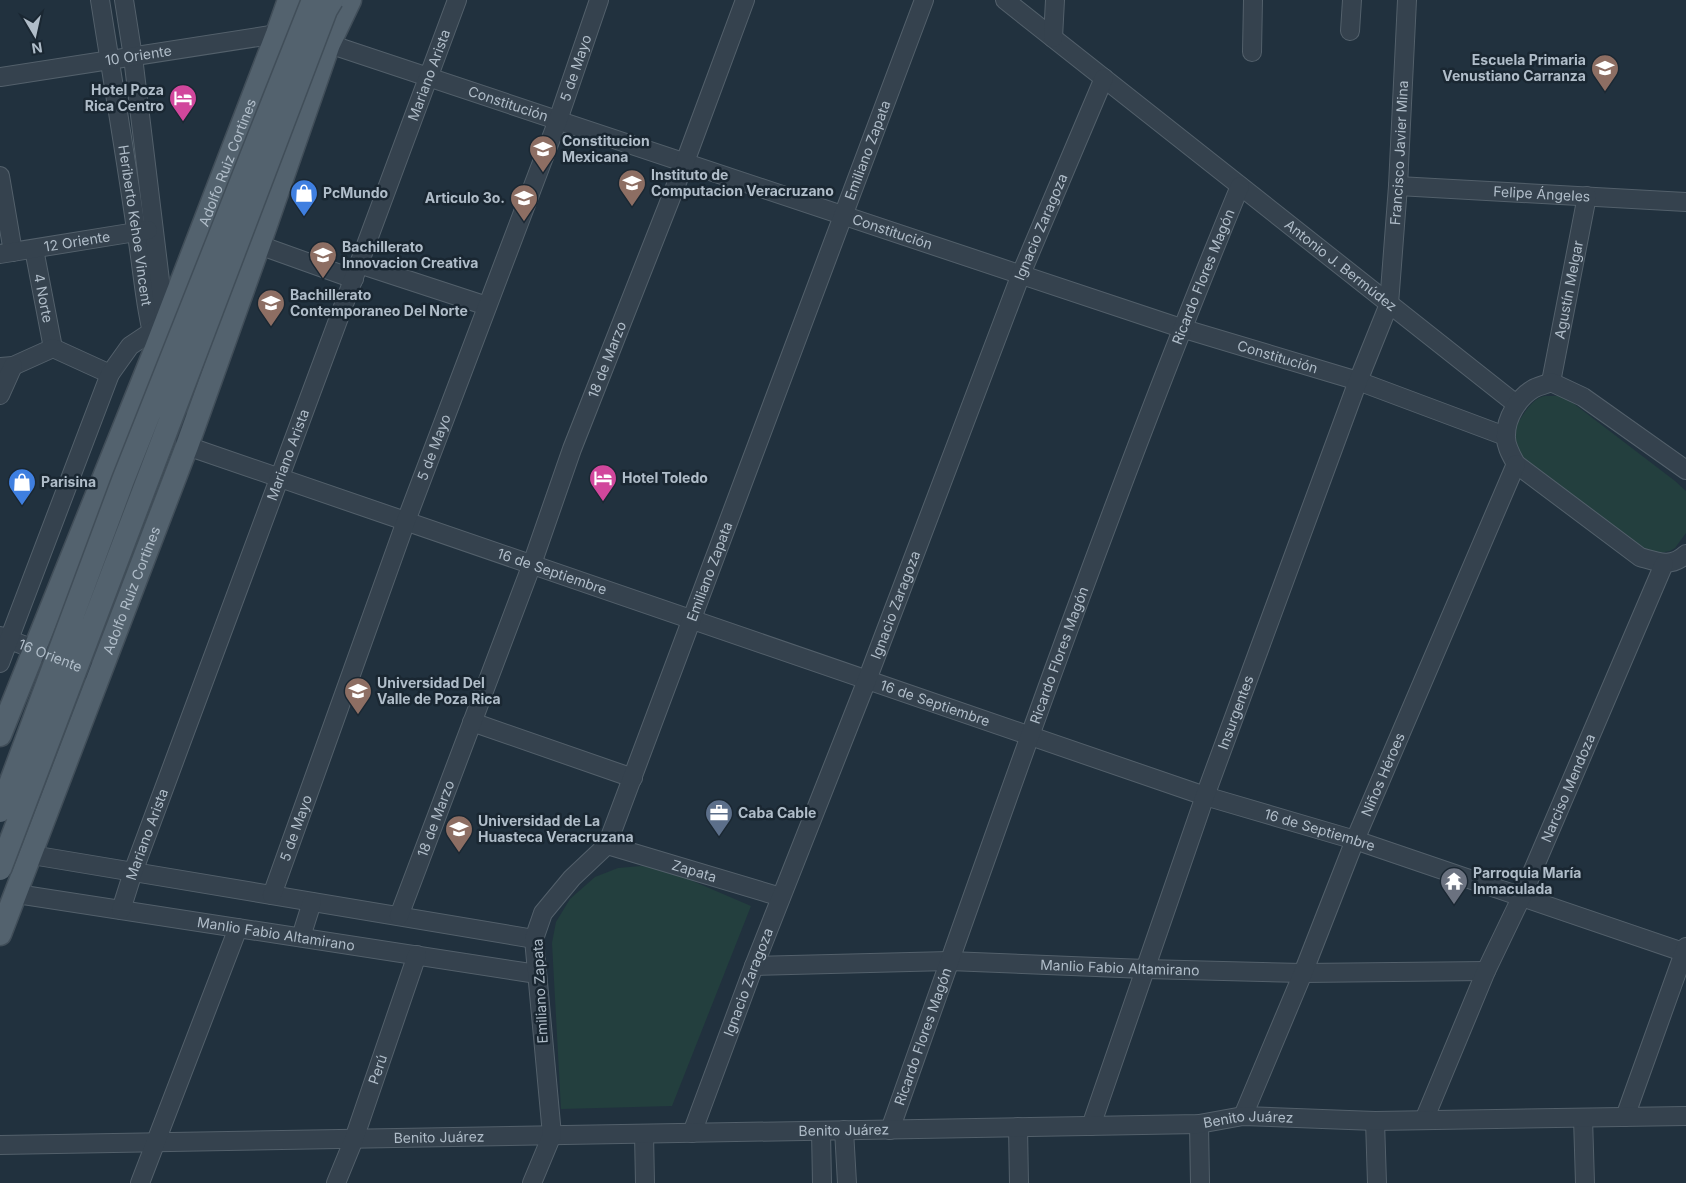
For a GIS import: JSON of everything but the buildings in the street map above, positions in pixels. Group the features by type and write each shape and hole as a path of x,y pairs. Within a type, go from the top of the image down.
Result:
{"main road":[{"name":"Adolfo Ruiz Cortines","path":"0,735 289,0"},
{"path":"0,811 123,480 313,0"},
{"path":"0,869 326,10 332,0"},
{"name":"Adolfo Ruiz Cortines","path":"0,934 32,855 190,437 260,245 329,44 350,0"}],"street":[{"name":"Heriberto Kehoe Vincent","path":"100,0 110,60 145,230"},
{"name":"Heriberto Kehoe Vincent","path":"124,0 133,57 145,230 157,334 190,437"},
{"name":"Mariano Arista","path":"121,910 133,872 457,0"},
{"name":"5 de Mayo","path":"272,895 406,521 558,120 599,0"},
{"name":"18 de Marzo","path":"399,916 532,564 572,449 685,162 744,0"},
{"name":"Emiliano Zapata","path":"552,1135 534,939 543,913 572,878 607,845 924,0"},
{"name":"Antonio J. Bermúdez","path":"1005,0 1516,404"},
{"path":"1053,38 1055,0"},
{"path":"1252,52 1253,0"},
{"path":"1350,31 1352,0"},
{"name":"Francisco Javier Mina","path":"1389,304 1398,186 1407,0"},
{"name":"10 Oriente","path":"0,77 277,34"},
{"name":"Constitución","path":"277,34 329,44 1182,328 1358,381 1506,436"},
{"name":"Ignacio Zaragoza","path":"692,1133 754,966 867,680 1021,274 1104,78"},
{"path":"0,176 7,253"},
{"name":"Ricardo Flores Magón","path":"890,1130 1029,735 1182,328 1240,186"},
{"name":"Felipe Ángeles","path":"1398,186 1686,202"},
{"name":"Agustín Melgar","path":"1551,382 1587,196"},
{"name":"12 Oriente","path":"7,253 145,230"},
{"path":"260,245 487,306"},
{"name":"4 Norte","path":"34,248 53,348"},
{"name":"Insurgentes","path":"1091,1126 1205,796 1358,381 1389,304"},
{"name":"Heriberto Kehoe Vincent","path":"157,334 190,437"},
{"path":"0,663 5,637 110,374 130,346 157,334"},
{"path":"0,395 6,366 53,348 110,374"},
{"path":"1685,467 1584,398 1551,382 1532,389 1516,404 1509,420 1506,436 1509,450 1516,464 1640,557 1664,564 1679,560 1686,554"},
{"name":"16 de Septiembre","path":"190,437 280,478 692,620 1205,796 1355,840 1685,951"},
{"name":"Niños Héroes","path":"1243,1116 1303,973 1355,840 1516,464"},
{"name":"Narciso Mendoza","path":"1424,1120 1486,971 1522,896 1664,564"},
{"name":"16 Oriente","path":"5,637 100,675"},
{"path":"472,722 633,778"},
{"name":"Zapata","path":"607,845 781,897"},
{"path":"32,855 534,939"},
{"name":"Manlio Fabio Altamirano","path":"16,894 538,974"},
{"path":"301,938 312,902"},
{"path":"140,1183 238,928"},
{"path":"1625,1117 1685,951"},
{"name":"Perú","path":"336,1183 354,1139 417,956"},
{"name":"Manlio Fabio Altamirano","path":"754,966 950,961 1303,973 1486,971"},
{"name":"Benito Juárez","path":"0,1145 1199,1124 1243,1116 1374,1121 1686,1116"},
{"path":"1583,1118 1585,1183"},
{"path":"1374,1121 1377,1183"},
{"path":"1199,1124 1200,1183"},
{"path":"1018,1127 1020,1183"},
{"path":"844,1130 848,1183"},
{"path":"821,1131 822,1183"},
{"path":"644,1134 645,1183"},
{"path":"532,1183 552,1135"}],"green space":[{"path":"1545,396 1558,396 1569,400 1686,491 1686,533 1675,548 1655,554 1638,550 1518,454 1512,433 1530,405"},
{"path":"641,866 667,870 751,906 672,1106 561,1109 552,943 556,922 570,899 595,877 618,868"}],"place":[{"name":"Escuela Primaria Venustiano Carranza","path":"1605,92"},
{"name":"Hotel Poza Rica Centro","path":"183,122"},
{"name":"Constitucion Mexicana","path":"543,173"},
{"name":"Instituto de Computacion Veracruzano","path":"632,207"},
{"name":"PcMundo","path":"304,217"},
{"name":"Articulo 3o.","path":"524,222"},
{"name":"Bachillerato Innovacion Creativa","path":"323,279"},
{"name":"Bachillerato Contemporaneo Del Norte","path":"271,327"},
{"name":"Hotel Toledo","path":"603,502"},
{"name":"Parisina","path":"22,506"},
{"name":"Universidad Del Valle de Poza Rica","path":"358,715"},
{"name":"Caba Cable","path":"719,837"},
{"name":"Universidad de La Huasteca Veracruzana","path":"459,853"},
{"name":"Parroquia María Inmaculada","path":"1454,905"}]}
